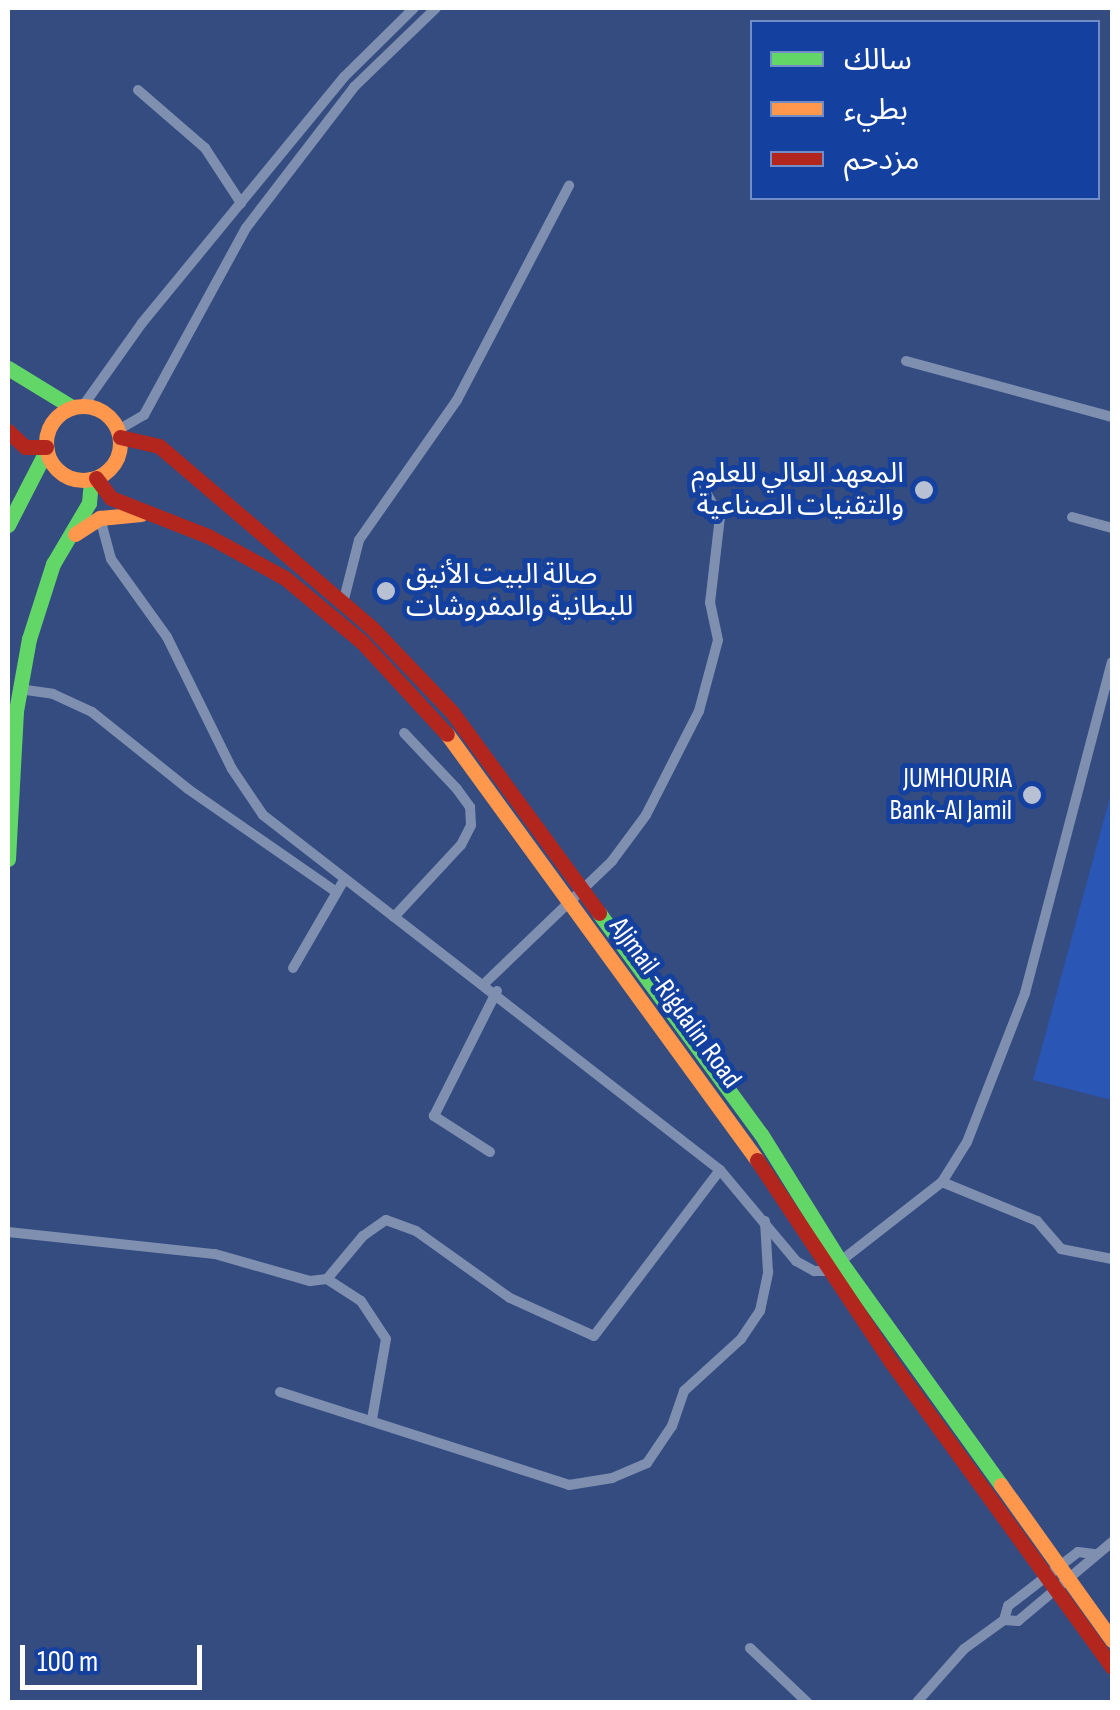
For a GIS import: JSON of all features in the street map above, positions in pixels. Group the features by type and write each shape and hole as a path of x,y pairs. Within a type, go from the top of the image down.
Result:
{"main road":[{"path":"8,368 77,407 104,412 119,434 115,462 93,479 89,504 64,544 38,602 11,733 8,859"},
{"path":"8,525 46,448 50,426 77,407"},
{"path":"8,431 25,447 46,448"},
{"name":"AJjmail -Rigdalin Road","path":"119,434 152,441 343,603 452,712 575,893"},
{"path":"46,448 62,474 93,479"},
{"name":"AJjmail -Rigdalin Road","path":"93,479 110,498 285,578 362,642 436,718 762,1134 834,1266 1053,1570 1072,1582 1112,1640"},
{"path":"64,544 100,518 157,517"},
{"name":"AJjmail -Rigdalin Road","path":"1053,1570 1057,1592 1112,1667"}],"street":[{"path":"77,407 344,77 414,8"},
{"path":"119,434 144,415 246,228 354,87 436,8"},
{"path":"344,77 354,87"},
{"path":"138,90 205,148 241,204"},
{"path":"343,603 359,540 456,400 569,186"},
{"path":"906,362 1112,418"},
{"path":"486,982 646,815 700,711 715,662 717,622 710,602 720,516 696,475"},
{"path":"1072,517 1112,528"},
{"path":"100,518 111,560 167,637 247,794 263,815 344,880 486,982 720,1170 796,1260 834,1266 942,1182 967,1142 1018,1012 1112,662"},
{"path":"19,688 53,694 92,712 188,789 336,892"},
{"path":"394,916 461,845 471,825 470,807 404,733"},
{"path":"293,968 344,880"},
{"path":"490,1152 434,1116 497,991"},
{"path":"8,1232 150,1244 215,1254 310,1281 327,1279 386,1220 416,1232 510,1298 594,1336 720,1170"},
{"path":"942,1182 1038,1221 1060,1249 1112,1259"},
{"path":"280,1392 569,1485 647,1463 672,1426 684,1391 741,1339 760,1311 768,1272 765,1221"},
{"path":"327,1279 360,1302 386,1340 372,1419"},
{"path":"1004,1620 1018,1621 1072,1582 1094,1554 1112,1542"},
{"path":"917,1702 964,1650 1004,1620 1008,1606 1078,1552 1094,1554"},
{"path":"750,1648 806,1702"}],"shaded area":[{"path":"1112,790 1112,1100 1033,1080"}],"traffic: fast":[{"path":"8,368 72,407"},
{"path":"8,525 47,449"},
{"path":"8,859 16,711 29,639 53,564 89,503 91,479"},
{"path":"599,913 761,1134 840,1261 1001,1485"}],"traffic: slow":[{"path":"83,406 109,417 120,443 109,469 83,480 57,469 46,443 57,417 83,406"},
{"path":"75,534 100,518 141,514"},
{"path":"447,734 757,1160"},
{"path":"1001,1485 1112,1640"}],"traffic: jam":[{"path":"8,431 25,447 46,447"},
{"path":"120,437 159,446 371,627 452,712 599,913"},
{"path":"96,478 111,498 208,536 285,578 362,642 447,734"},
{"path":"757,1160 892,1363 1112,1667"}],"place":[{"name":"المعهد العالي للعلوم والتقنيات الصناعية","path":"924,490"},
{"name":"صالة البيت الأنيق للبطانية والمفروشات","path":"386,591"},
{"name":"JUMHOURIA Bank-Al Jamil","path":"1032,795"}]}
